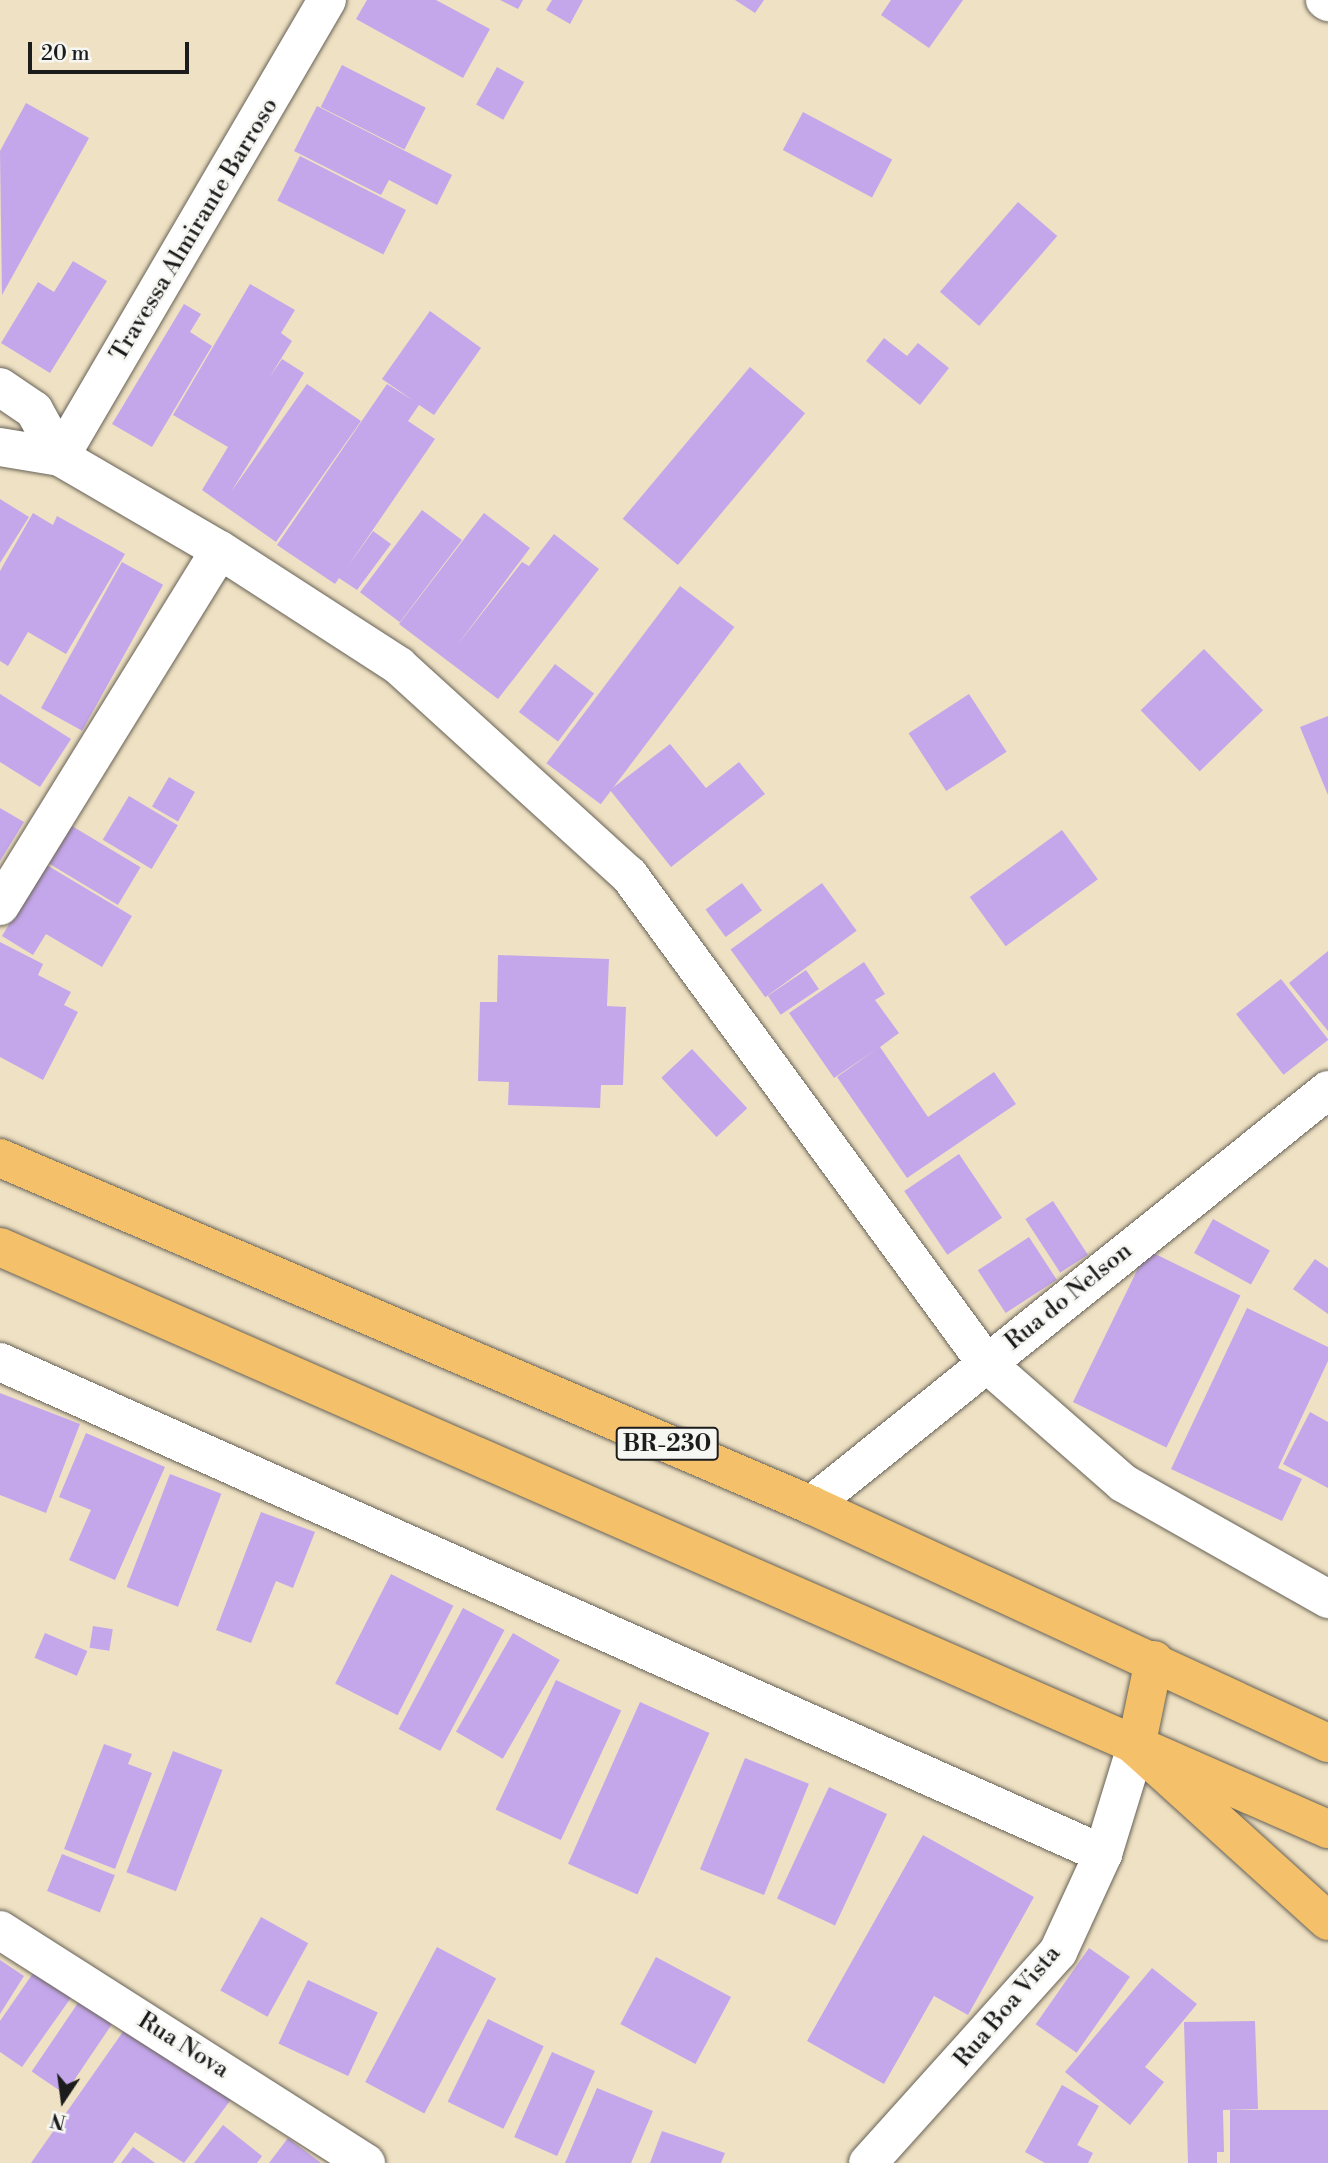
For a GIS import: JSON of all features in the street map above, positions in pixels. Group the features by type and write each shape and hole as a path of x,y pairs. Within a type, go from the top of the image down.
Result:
{"main road":[{"name":"BR-230","path":"0,1158 810,1506 1154,1660 1328,1743"},
{"path":"0,1247 1328,1829"},
{"path":"1136,1747 1154,1660"},
{"path":"1136,1747 1328,1921"}],"street":[{"name":"Travessa Almirante Barroso","path":"60,457 327,0"},
{"path":"0,387 34,410 60,457"},
{"path":"0,447 60,457 220,550 399,666 629,875 986,1363 1123,1483 1328,1599"},
{"path":"0,906 220,550"},
{"name":"Rua do Nelson","path":"810,1506 1328,1090"},
{"path":"0,1362 1104,1854"},
{"name":"Rua Boa Vista","path":"868,2163 1058,1952 1104,1854 1136,1747"},
{"name":"Rua Nova","path":"0,1930 366,2163"}],"building":[{"path":"367,0 436,0 490,29 463,78 356,19"},
{"path":"500,0 523,0 518,9"},
{"path":"552,0 583,0 570,24 546,10"},
{"path":"735,0 764,0 755,13"},
{"path":"891,0 963,0 929,48 881,15"},
{"path":"342,65 426,108 404,150 321,107"},
{"path":"497,67 524,82 503,120 476,105"},
{"path":"26,103 89,138 2,295 0,151"},
{"path":"317,106 452,175 437,205 389,180 381,195 294,151"},
{"path":"803,112 892,159 872,197 783,150"},
{"path":"300,156 406,210 383,255 277,201"},
{"path":"1018,202 1057,236 979,326 940,292"},
{"path":"73,261 107,281 50,373 1,343 38,282 54,292"},
{"path":"250,284 295,310 281,333 292,341 269,378 282,359 304,373 231,492 307,384 361,421 276,542 202,490 228,447 173,415"},
{"path":"184,304 201,314 190,332 212,346 152,447 112,424"},
{"path":"430,311 481,348 434,415 419,405 408,421 435,439 346,569 373,531 391,544 357,590 339,578 335,584 277,545 387,384 414,401 382,379"},
{"path":"884,338 907,356 918,343 949,368 920,405 866,361"},
{"path":"750,367 805,413 678,565 623,519"},
{"path":"0,499 29,517 0,563"},
{"path":"422,510 462,540 400,622 360,592"},
{"path":"33,513 53,525 57,516 125,554 66,654 28,632 8,666 0,661 0,571"},
{"path":"484,513 530,548 455,648 522,562 529,566 554,534 599,569 498,699 399,624"},
{"path":"122,562 163,585 82,731 41,708"},
{"path":"680,586 734,627 601,804 546,763"},
{"path":"1204,649 1263,710 1200,771 1141,710"},
{"path":"555,664 594,693 558,741 519,712"},
{"path":"0,694 71,739 40,787 0,762"},
{"path":"969,694 1007,752 946,791 909,733"},
{"path":"1328,716 1328,795 1300,727"},
{"path":"670,744 706,788 739,762 765,794 671,867 610,790"},
{"path":"169,777 195,792 178,821 152,806"},
{"path":"129,796 178,825 152,869 103,840"},
{"path":"0,808 24,822 0,861"},
{"path":"72,826 141,867 118,905 49,864"},
{"path":"1062,830 1098,879 1006,946 970,897"},
{"path":"45,864 132,916 102,967 46,934 33,955 2,936"},
{"path":"742,883 762,911 726,937 706,909"},
{"path":"822,883 857,931 765,997 731,949"},
{"path":"0,942 43,964 38,975 71,992 64,1005 78,1012 43,1080 0,1057"},
{"path":"1328,951 1328,1031 1289,983"},
{"path":"498,955 609,959 607,1006 626,1007 623,1085 601,1085 600,1108 508,1105 509,1082 478,1081 480,1002 497,1002"},
{"path":"864,962 885,994 875,1000 899,1033 880,1047 928,1117 994,1072 1016,1104 907,1178 837,1077 878,1048 834,1078 789,1013"},
{"path":"806,970 819,989 781,1015 768,996"},
{"path":"1281,979 1328,1039 1283,1075 1236,1014"},
{"path":"692,1049 747,1108 717,1137 661,1078"},
{"path":"959,1154 1002,1218 947,1255 904,1191"},
{"path":"1053,1201 1088,1255 1060,1273 1025,1219"},
{"path":"1213,1219 1270,1251 1251,1285 1194,1253"},
{"path":"1029,1237 1057,1280 1006,1313 978,1270"},
{"path":"1147,1250 1240,1296 1166,1447 1073,1402"},
{"path":"1315,1259 1328,1268 1328,1314 1293,1289"},
{"path":"1247,1308 1328,1347 1328,1361 1278,1468 1302,1479 1282,1521 1171,1469"},
{"path":"0,1393 80,1424 46,1513 0,1495"},
{"path":"1310,1412 1328,1422 1328,1488 1283,1464"},
{"path":"86,1433 165,1467 115,1580 69,1560 91,1510 59,1497"},
{"path":"170,1474 221,1494 178,1607 127,1587"},
{"path":"261,1512 315,1532 293,1588 276,1581 251,1643 216,1630"},
{"path":"391,1574 453,1606 398,1715 335,1684"},
{"path":"463,1608 504,1630 440,1751 399,1729"},
{"path":"93,1626 113,1629 109,1651 90,1648"},
{"path":"45,1633 87,1651 77,1676 34,1658"},
{"path":"513,1633 560,1660 503,1759 456,1732"},
{"path":"556,1680 621,1710 561,1840 496,1810"},
{"path":"640,1702 709,1733 637,1895 568,1864"},
{"path":"104,1744 132,1754 128,1764 152,1773 115,1869 64,1849"},
{"path":"173,1751 222,1770 176,1891 126,1872"},
{"path":"745,1758 809,1784 764,1895 700,1869"},
{"path":"829,1787 887,1814 835,1926 777,1898"},
{"path":"923,1835 1034,1897 968,2015 934,1996 884,2084 807,2041"},
{"path":"62,1854 115,1875 100,1912 47,1891"},
{"path":"261,1917 308,1943 268,2017 220,1990"},
{"path":"437,1947 496,1978 424,2114 365,2082"},
{"path":"1089,1948 1130,1977 1077,2053 1036,2024"},
{"path":"656,1957 731,1997 695,2064 620,2024"},
{"path":"0,1960 24,1976 0,2014"},
{"path":"38,1966 75,1992 22,2067 0,2052 0,2021"},
{"path":"1152,1968 1197,2004 1145,2067 1164,2082 1130,2125 1065,2072"},
{"path":"308,1980 378,2013 348,2076 278,2043"},
{"path":"82,1997 115,2019 65,2094 32,2072"},
{"path":"134,2016 238,2090 184,2163 135,2132 113,2163 31,2163"},
{"path":"488,2019 544,2046 503,2129 448,2102"},
{"path":"1255,2021 1258,2109 1223,2110 1224,2152 1217,2152 1217,2163 1188,2163 1184,2022"},
{"path":"552,2052 595,2071 557,2156 514,2137"},
{"path":"1062,2085 1099,2106 1077,2145 1093,2153 1088,2163 1045,2163 1025,2152"},
{"path":"597,2088 653,2111 631,2163 565,2163"},
{"path":"1230,2110 1328,2110 1328,2163 1230,2163"},
{"path":"223,2125 262,2156 257,2163 194,2163"},
{"path":"662,2131 725,2153 721,2163 650,2163"},
{"path":"288,2138 321,2163 269,2163"},
{"path":"133,2147 155,2163 121,2163"}]}
